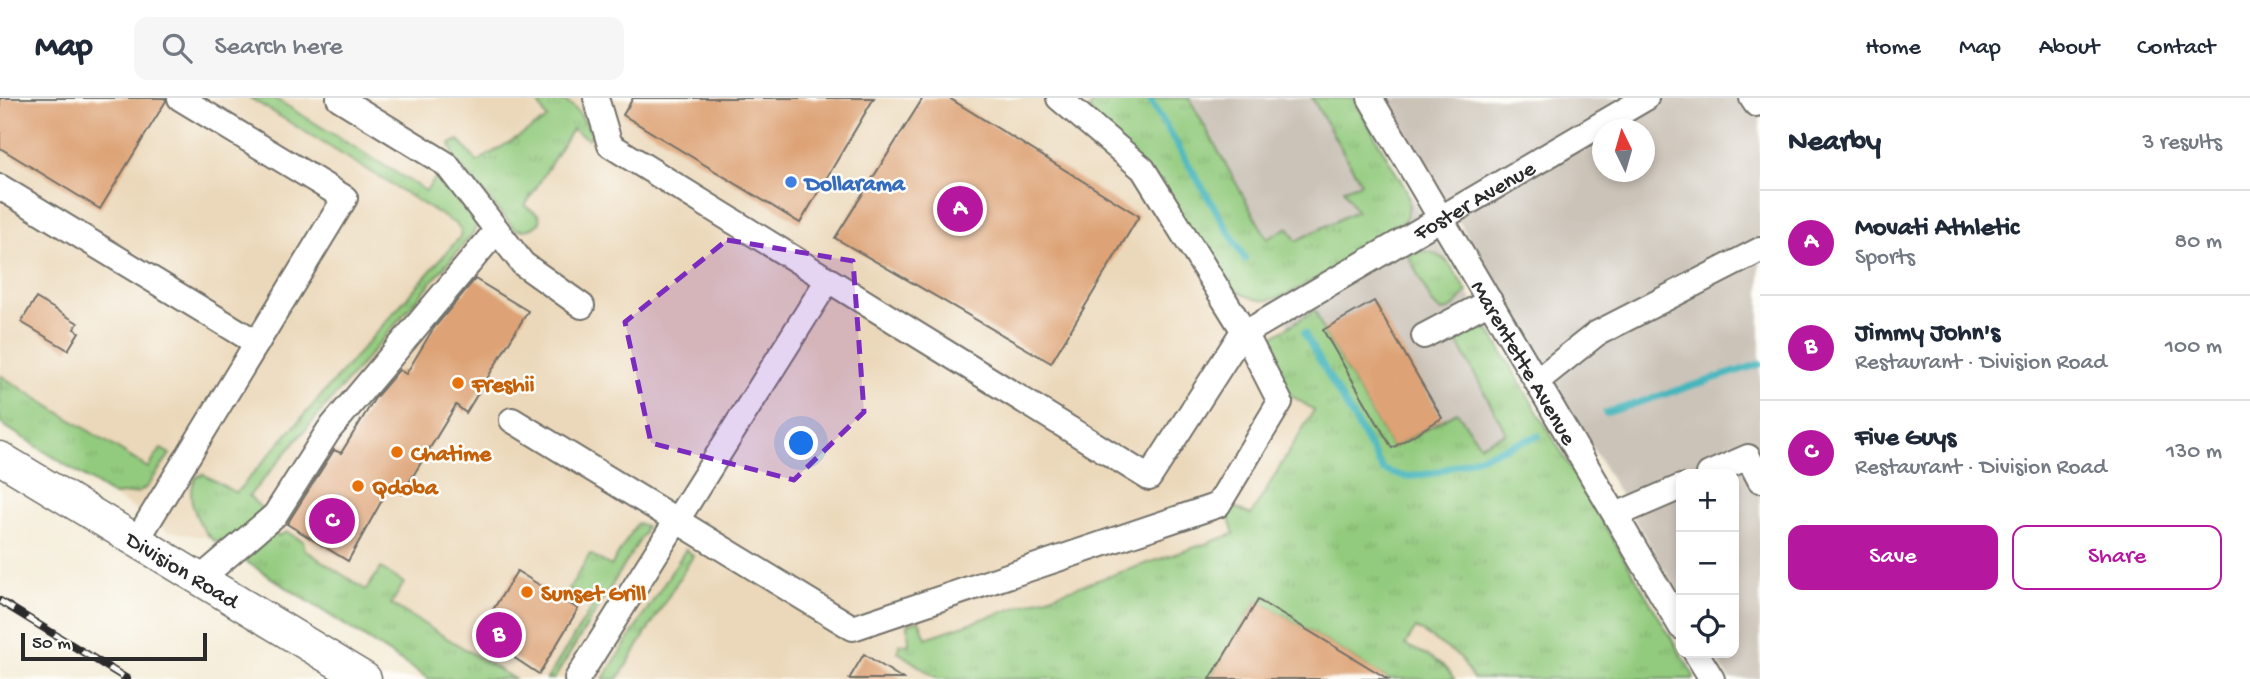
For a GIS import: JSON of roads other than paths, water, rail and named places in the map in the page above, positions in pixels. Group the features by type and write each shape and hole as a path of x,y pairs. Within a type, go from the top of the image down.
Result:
{"main road":[{"name":"Division Road","path":"0,458 365,679"}],"street":[{"path":"137,540 345,198 180,98"},
{"path":"339,98 446,164 523,264 582,306"},
{"path":"596,98 610,145 1149,478 1240,336 1245,333"},
{"path":"512,420 853,628 1218,505 1280,402 1245,333 1143,169 1059,98"},
{"name":"Marentette Avenue","path":"1370,98 1676,618"},
{"name":"Foster Avenue","path":"1245,333 1646,98"},
{"path":"0,187 257,343"},
{"path":"200,579 275,514 329,430 497,230"},
{"path":"1537,381 1596,334 1760,250"},
{"path":"577,679 828,280"},
{"path":"1423,336 1490,300"},
{"path":"1720,469 1748,457 1760,480"},
{"path":"1616,515 1676,488"},
{"path":"1699,658 1712,679"}],"waterway":[{"path":"1149,98 1245,259"},
{"path":"1304,333 1383,470 1405,477 1434,473 1538,436"},
{"path":"1606,413 1760,364"}],"railway":[{"path":"0,601 127,679"}],"place":[{"name":"Dollarama","path":"791,182"},
{"name":"Movati Athletic","path":"960,209"},
{"name":"Freshii","path":"458,383"},
{"name":"Chatime","path":"397,452"},
{"name":"Qdoba","path":"358,486"},
{"name":"Five Guys","path":"332,521"},
{"name":"Sunset Grill","path":"527,592"},
{"name":"Jimmy John's","path":"499,635"}]}
